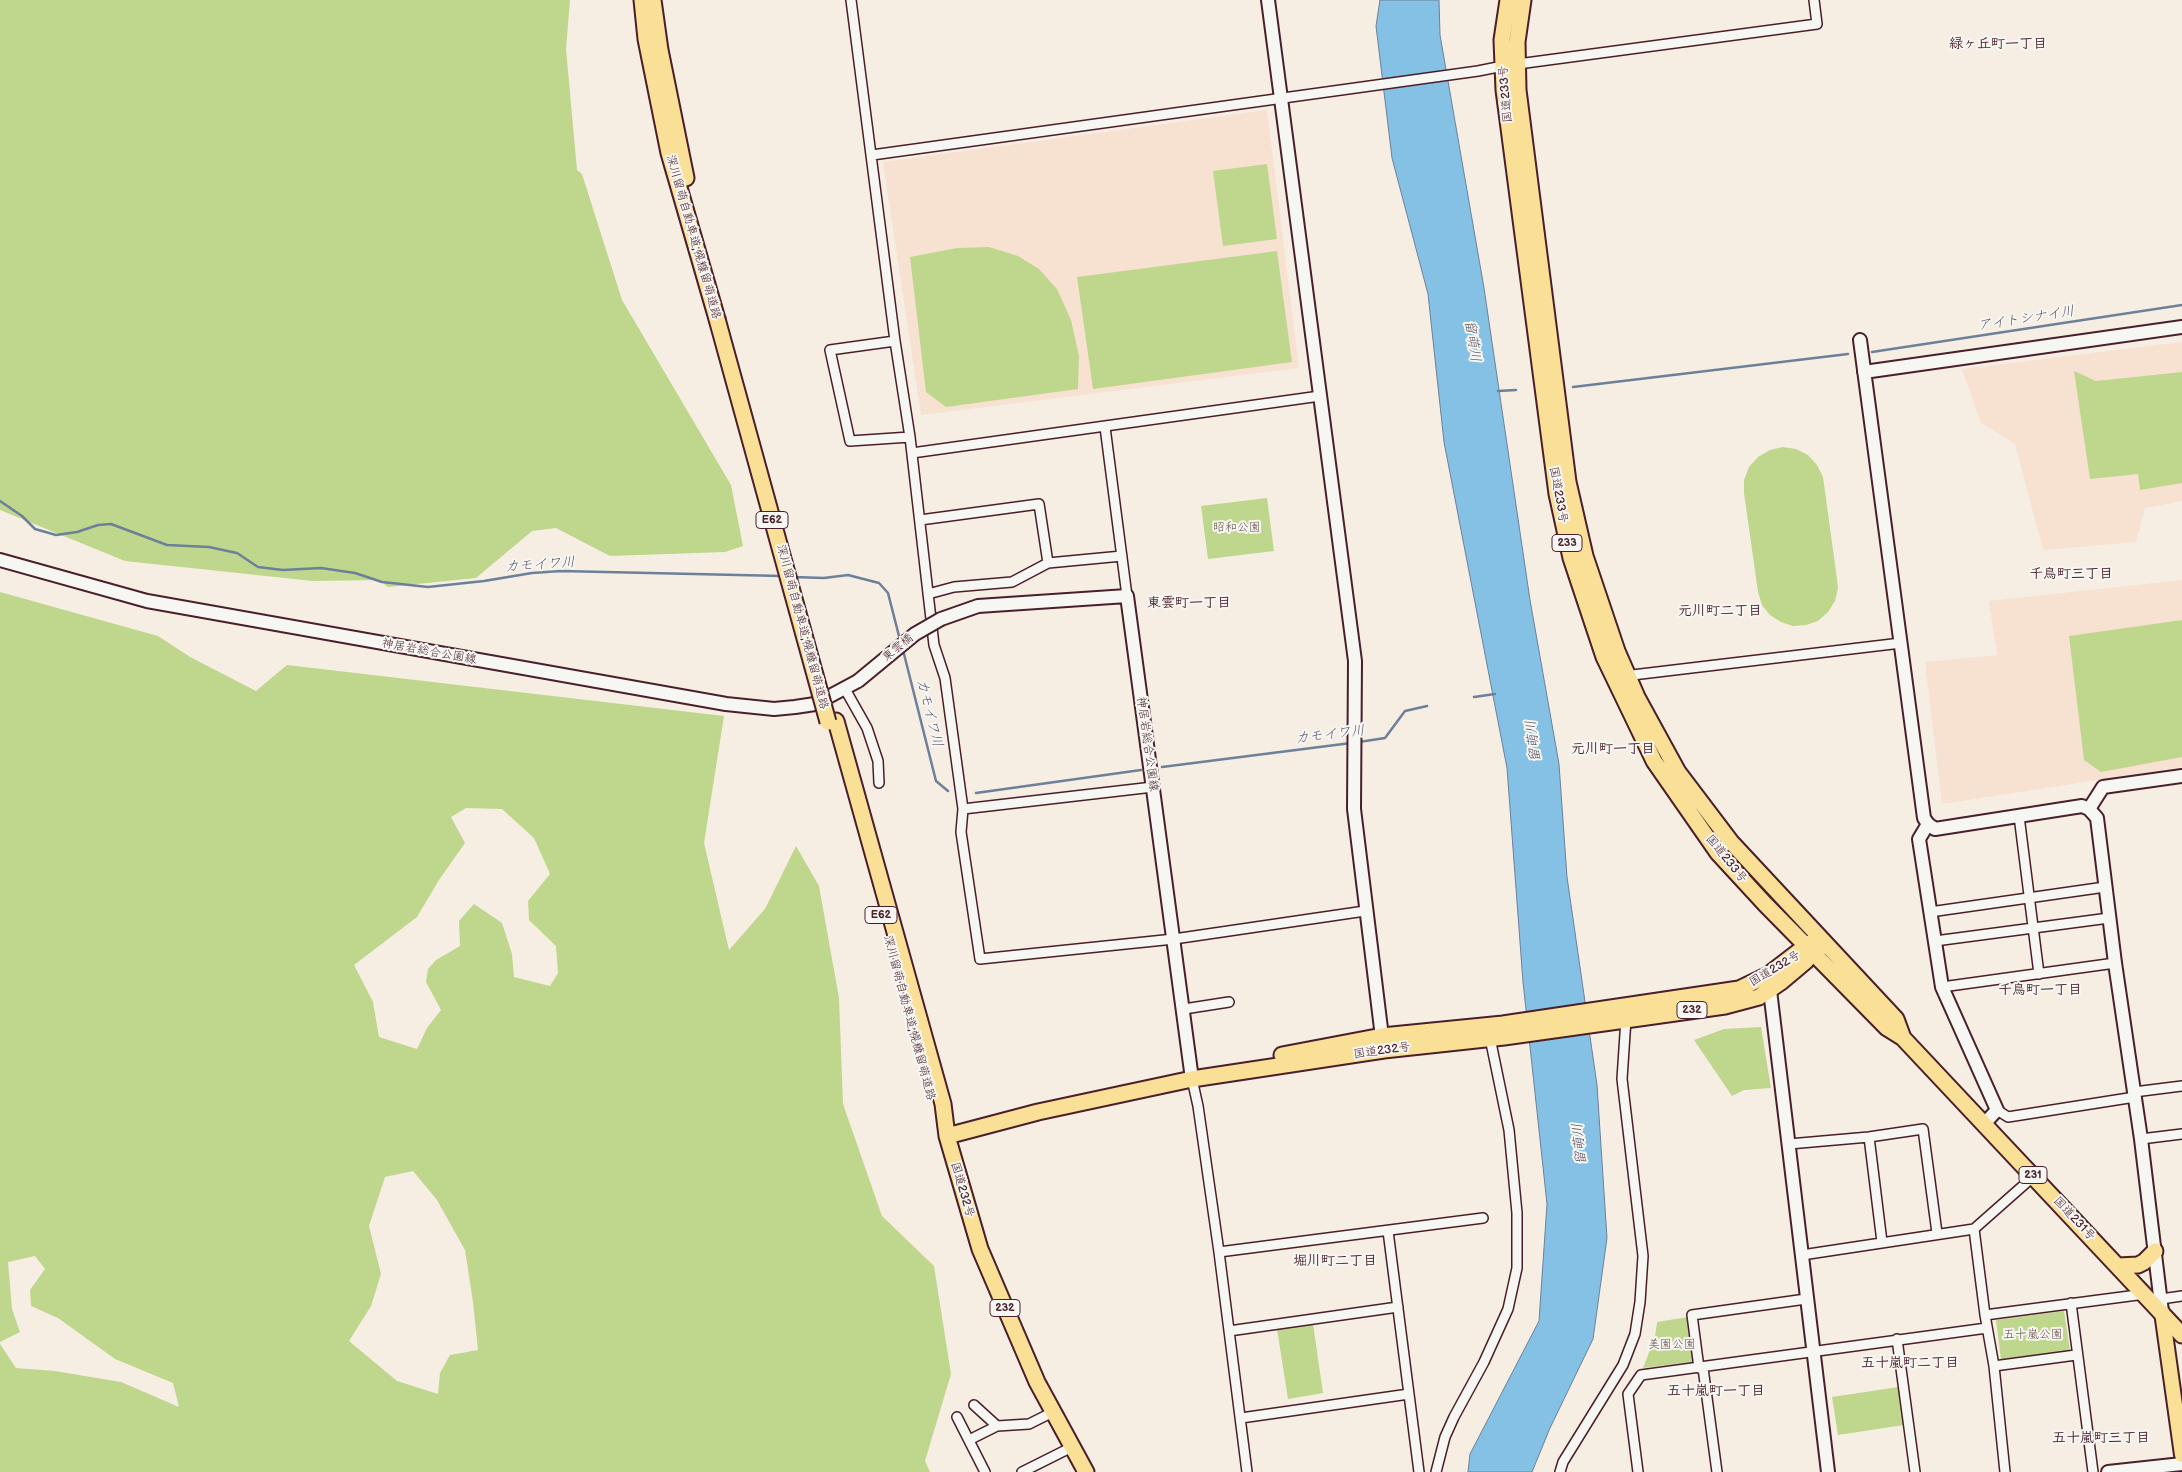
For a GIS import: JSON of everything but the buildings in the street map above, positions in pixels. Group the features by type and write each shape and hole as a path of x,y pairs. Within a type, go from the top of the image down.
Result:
{"highway":[{"name":"深川留萌自動車道;幌糠留萌道路","path":"642,0 646,39 669,153 720,318"},
{"name":"深川留萌自動車道;幌糠留萌道路","path":"653,0 660,50 682,165 720,318 947,1136"},
{"name":"国道233号","path":"1508,0 1502,40 1503,66 1518,198 1557,494 1571,558 1604,657 1621,676 1678,772 1731,842 1810,928 1813,940 1817,945"},
{"name":"国道233号","path":"1523,0 1517,42 1518,90 1568,482 1585,556 1621,676 1654,761 1713,845 1758,897 1795,935 1817,945"},
{"path":"1795,935 1795,962 1810,965 1836,966"},
{"name":"国道232号","path":"1609,1014 1626,1019 1725,1006 1759,997 1769,982 1817,945"},
{"name":"国道231号","path":"1817,945 1886,1028 1904,1038 2118,1266 2145,1294 2161,1305 2182,1335"},
{"name":"国道232号","path":"1086,1472 1037,1382 980,1249 947,1136 1124,1092 1192,1079 1213,1069 1383,1043 1499,1033 1609,1014 1769,982"},
{"path":"2118,1266 2138,1266 2155,1250"}],"main road":[{"path":"2161,1305 2182,1455"},
{"path":"2172,1377 2182,1365"}],"street":[{"path":"851,0 895,341 910,437 934,645 945,678 963,809 961,832 980,959 1174,939 1365,911"},
{"path":"1268,0 1355,661 1354,809 1365,911 1383,1043"},
{"path":"872,154 1817,24 1814,0"},
{"path":"1864,372 2182,327"},
{"path":"1860,340 1924,818 1928,824 1935,828 2082,806 2089,809 2097,818 2115,963 2141,1140 2161,1305 2182,1296"},
{"path":"895,341 830,350 850,441 910,437"},
{"path":"912,453 1320,396"},
{"path":"1105,426 1127,596"},
{"path":"920,520 1040,504 1048,563"},
{"path":"928,594 954,587 1012,582 1048,563 1122,556"},
{"name":"神居岩総合公園線","path":"0,560 147,601 726,704 774,709 815,704 858,681"},
{"name":"東雲橋","path":"858,681 916,634 941,619 978,606 1127,596"},
{"name":"神居岩総合公園線","path":"1127,596 1184,1008 1192,1079"},
{"path":"1621,676 1901,643"},
{"path":"845,689 867,728 878,762 879,783"},
{"path":"2089,809 2103,787 2182,776"},
{"path":"963,809 1153,787"},
{"path":"2019,816 2039,974"},
{"path":"1928,824 1919,839 1942,987 1997,1110 2008,1117 2182,1086"},
{"path":"1930,912 2105,887"},
{"path":"1934,941 2109,918"},
{"path":"1942,987 2115,963"},
{"path":"1769,982 1812,1352 1828,1472"},
{"path":"1184,1008 1229,1002"},
{"path":"1560,1472 1563,1462 1623,1365 1635,1334 1640,1302 1643,1256 1622,1079 1626,1019"},
{"path":"1436,1472 1445,1437 1484,1362 1508,1309 1517,1268 1517,1213 1499,1033"},
{"path":"1192,1079 1198,1106 1219,1252 1247,1472"},
{"path":"1985,1123 1997,1110"},
{"path":"1789,1144 1869,1137 1923,1129 1937,1233"},
{"path":"2141,1140 2182,1134"},
{"path":"1869,1137 1882,1242"},
{"path":"1802,1255 1937,1233 1974,1229 2034,1176"},
{"path":"1219,1252 1483,1218"},
{"path":"1974,1229 1994,1366 2005,1472"},
{"path":"1388,1230 1419,1472"},
{"path":"1985,1314 2145,1294"},
{"path":"1717,1472 1692,1315 1806,1300"},
{"path":"2070,1304 2093,1472"},
{"path":"1229,1331 1398,1307"},
{"path":"1638,1472 1628,1394 1641,1375 1987,1328"},
{"path":"1897,1339 1915,1472"},
{"path":"1994,1366 2076,1355"},
{"path":"1241,1418 1409,1394"},
{"path":"974,1405 997,1426"},
{"path":"969,1440 997,1426 1029,1424 1053,1412"},
{"path":"957,1417 985,1472"},
{"path":"1022,1472 1072,1446"},
{"path":"2108,1472 2182,1464"}],"shaded area":[{"path":"1267,110 1299,368 921,415 883,162"},
{"path":"2182,342 2182,501 2145,508 2136,542 2043,550 2015,444 1981,423 1962,369"},
{"path":"2182,580 2182,767 1942,804 1925,662 1997,655 1989,601"}],"green space":[{"path":"0,0 570,0 566,49 577,170 582,174 622,300 731,485 743,546 725,552 610,556 556,528 532,531 476,578 388,587 379,580 313,581 125,561 0,510"},
{"path":"1267,164 1277,239 1223,246 1213,171"},
{"path":"989,247 1018,256 1039,269 1057,289 1071,320 1079,356 1078,389 946,407 926,392 910,257 957,248"},
{"path":"1277,251 1292,362 1093,389 1077,277"},
{"path":"2074,371 2096,381 2182,372 2182,483 2140,490 2138,474 2090,479"},
{"path":"1783,447 1796,449 1808,455 1817,465 1823,477 1837,579 1838,588 1835,601 1828,612 1818,621 1806,625 1793,626 1781,622 1770,615 1762,605 1758,592 1744,493 1744,480 1749,467 1758,457 1770,450"},
{"name":"昭和公園","path":"1267,498 1274,551 1208,559 1201,506"},
{"path":"0,592 158,636 190,657 256,691 287,665 724,716 704,843 729,950 765,909 796,846 819,886 839,998 843,1104 882,1216 934,1266 951,1374 925,1461 930,1472 0,1472 0,1344 16,1368 55,1371 121,1382 179,1407 173,1383 115,1359 58,1318 31,1306 30,1290 45,1269 35,1256 8,1262 12,1309 20,1332 0,1342","holes":["466,808 502,809 534,838 550,874 528,901 529,920 556,946 558,973 550,986 514,977 512,954 502,923 474,904 459,921 460,946 436,960 428,969 426,982 441,1010 427,1028 417,1049 379,1037 373,1002 354,965 417,917 439,880 465,843 451,817","413,1171 437,1200 465,1250 473,1302 478,1350 450,1355 440,1373 438,1394 397,1381 349,1341 371,1306 381,1274 369,1226 385,1177"]},
{"path":"2182,620 2182,757 2101,772 2084,760 2069,636"},
{"path":"1761,1027 1771,1088 1744,1090 1732,1096 1694,1040 1724,1029"},
{"name":"五十嵐公園","path":"2064,1311 2070,1351 2001,1360 1996,1320"},
{"name":"美園公園","path":"1688,1317 1693,1362 1643,1368 1655,1337 1657,1322"},
{"path":"1313,1324 1323,1393 1288,1399 1277,1329"},
{"path":"1898,1387 1904,1425 1838,1435 1832,1397"}],"water":[{"name":"留萌川","path":"1380,0 1439,0 1440,35 1484,288 1530,600 1559,764 1567,877 1597,1085 1607,1238 1593,1339 1550,1428 1532,1472 1468,1472 1470,1454 1539,1321 1547,1204 1523,982 1507,768 1444,442 1428,294 1392,158 1376,26"}],"waterway":[{"name":"アイトシナイ川","path":"1872,352 2182,305"},
{"name":"アイトシナイ川","path":"1573,387 1848,354"},
{"name":"アイトシナイ川","path":"1498,391 1516,390"},
{"name":"カモイワ川","path":"0,501 22,516 35,529 56,535 77,532 98,525 111,524 167,545 209,547 237,553 258,567 283,570 321,568 355,573 382,582 428,587 561,571 782,576"},
{"name":"カモイワ川","path":"793,577 824,578 848,575 879,583 888,593 900,640"},
{"name":"カモイワ川","path":"903,650 936,781 948,791"},
{"name":"カモイワ川","path":"1474,697 1495,694"},
{"name":"カモイワ川","path":"1359,742 1385,738 1405,711 1427,706"},
{"name":"カモイワ川","path":"1162,767 1351,743"},
{"name":"カモイワ川","path":"976,793 1141,770"}],"district":[{"name":"緑ヶ丘町一丁目","path":"1998,44"},
{"name":"千鳥町三丁目","path":"2071,574"},
{"name":"東雲町一丁目","path":"1189,603"},
{"name":"元川町二丁目","path":"1720,611"},
{"name":"元川町一丁目","path":"1613,749"},
{"name":"千鳥町一丁目","path":"2040,990"},
{"name":"堀川町二丁目","path":"1335,1261"},
{"name":"五十嵐町二丁目","path":"1910,1363"},
{"name":"五十嵐町一丁目","path":"1716,1391"},
{"name":"五十嵐町三丁目","path":"2101,1438"}]}
